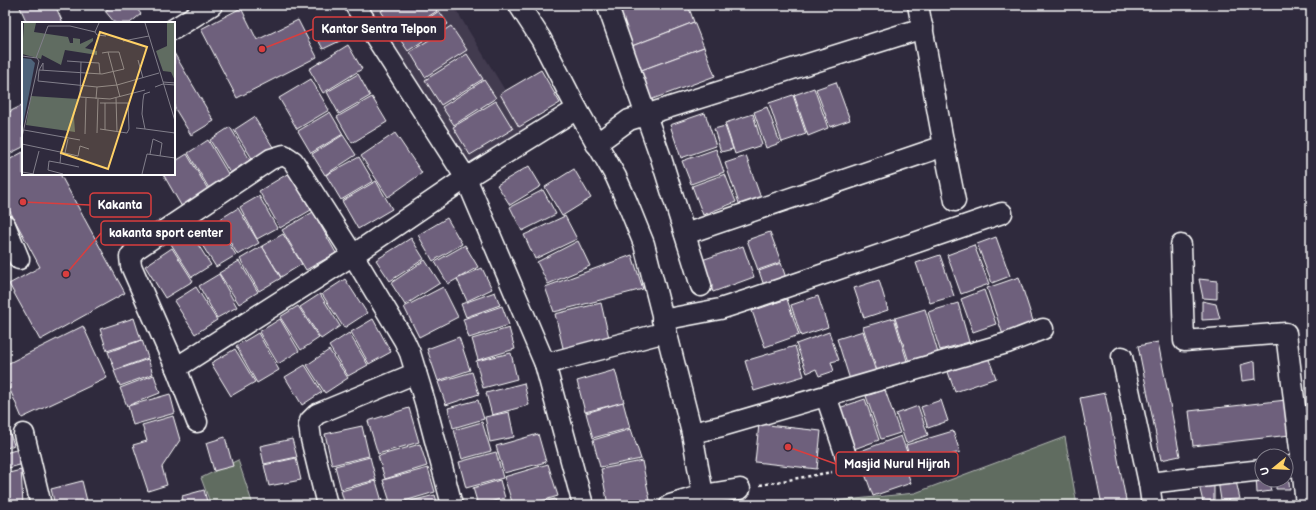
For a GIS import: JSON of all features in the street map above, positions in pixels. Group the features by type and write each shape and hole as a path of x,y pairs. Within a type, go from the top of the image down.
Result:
{"street":[{"path":"175,28 212,5"},
{"path":"355,5 466,178 545,364 583,505"},
{"path":"519,5 541,39 576,109 602,140 644,244 666,324 706,430 710,494"},
{"path":"609,5 609,10 638,118 661,158 701,286"},
{"path":"918,5 955,202"},
{"path":"602,140 638,118 923,28"},
{"path":"176,368 354,255 466,178 576,109"},
{"path":"685,234 944,146"},
{"path":"197,422 176,368 131,266 130,257 135,250 271,159 284,155 294,161 400,330 410,353 425,402 452,505"},
{"path":"545,364 690,315 720,309 754,298 1002,213"},
{"path":"5,225 19,259"},
{"path":"1180,245 1184,342 1286,333 1293,448"},
{"path":"706,430 999,345 1044,329"},
{"path":"1122,357 1149,483 1152,505"},
{"path":"327,505 311,439 309,425 310,421 318,414 416,373"},
{"path":"826,396 848,459"},
{"path":"24,434 41,505"},
{"path":"1294,466 1306,505 1311,504"},
{"path":"1149,483 1254,471"},
{"path":"670,505 710,494 740,489"}],"path":[{"path":"740,489 824,475 846,466 848,459"}],"shaded area":[{"path":"363,5 453,5 537,143 472,175"}],"green space":[{"path":"1065,437 1077,505 796,505 915,493"},
{"path":"238,460 253,505 211,505 201,478"}],"building":[{"path":"19,5 55,5 63,22 27,22"},
{"path":"113,5 134,5 141,14 131,22 114,22 105,11"},
{"path":"389,5 434,5 437,11 397,36 381,11"},
{"path":"643,5 688,5 694,22 632,46 620,12"},
{"path":"241,8 257,40 298,20 317,57 237,98 201,29"},
{"path":"439,11 448,24 408,51 399,38"},
{"path":"694,22 704,47 639,71 632,46"},
{"path":"337,25 344,39 323,49 316,36"},
{"path":"451,26 467,50 425,77 410,52"},
{"path":"348,45 362,69 323,93 309,69"},
{"path":"704,47 715,76 650,100 639,71"},
{"path":"467,54 483,79 441,105 425,80"},
{"path":"175,55 214,121 191,135 175,109"},
{"path":"541,70 560,103 519,127 500,94"},
{"path":"5,72 11,84 5,87"},
{"path":"358,74 370,96 339,114 327,92"},
{"path":"311,79 329,110 297,129 279,98"},
{"path":"484,80 496,98 454,125 442,107"},
{"path":"836,82 850,120 830,127 816,89"},
{"path":"814,88 828,128 808,136 794,95"},
{"path":"793,95 806,134 782,142 769,103"},
{"path":"372,97 387,122 352,143 337,117"},
{"path":"496,101 513,129 470,155 453,127"},
{"path":"22,106 22,148 5,156 5,114"},
{"path":"767,107 780,143 766,148 754,112"},
{"path":"330,112 343,134 311,153 298,131"},
{"path":"705,113 716,146 681,158 670,125"},
{"path":"753,114 762,145 735,154 725,123"},
{"path":"254,117 273,147 253,160 234,130"},
{"path":"725,126 733,149 721,152 714,129"},
{"path":"230,127 250,160 230,173 210,140"},
{"path":"395,133 422,173 388,197 361,156"},
{"path":"343,135 356,155 325,175 312,154"},
{"path":"208,140 230,177 210,190 188,153"},
{"path":"716,149 724,172 691,184 682,161"},
{"path":"22,153 22,175 61,175 125,293 40,340 9,284 40,267 5,202 5,162"},
{"path":"187,154 209,191 182,207 164,175 175,175 175,161"},
{"path":"746,156 762,201 741,209 725,163"},
{"path":"359,157 373,181 341,200 326,175"},
{"path":"529,166 541,186 510,205 497,185"},
{"path":"574,169 591,198 562,216 545,187"},
{"path":"289,173 311,210 280,228 259,191"},
{"path":"725,174 736,202 703,215 692,186"},
{"path":"376,181 392,209 358,229 342,201"},
{"path":"543,190 556,214 522,231 510,207"},
{"path":"259,196 277,228 257,239 240,207"},
{"path":"238,208 259,243 238,255 217,221"},
{"path":"313,212 336,253 306,270 282,230"},
{"path":"565,216 577,239 535,259 524,235"},
{"path":"447,218 462,244 433,261 418,235"},
{"path":"215,221 236,255 216,267 195,234"},
{"path":"190,232 211,265 192,277 171,244"},
{"path":"770,232 781,262 758,270 747,240"},
{"path":"283,234 302,264 281,277 262,246"},
{"path":"996,237 1010,276 992,283 977,244"},
{"path":"411,238 424,259 390,281 376,260"},
{"path":"578,241 590,266 548,284 537,262"},
{"path":"465,245 478,267 448,284 435,262"},
{"path":"974,245 989,284 961,294 947,255"},
{"path":"262,246 281,278 259,291 240,259"},
{"path":"743,246 754,277 713,292 702,260"},
{"path":"172,248 193,281 165,298 145,266"},
{"path":"632,255 643,289 554,312 545,287"},
{"path":"940,255 954,296 930,303 916,263"},
{"path":"425,260 440,283 405,305 391,283"},
{"path":"239,261 258,292 239,304 219,273"},
{"path":"781,263 787,281 765,289 759,271"},
{"path":"482,268 492,289 467,301 457,279"},
{"path":"219,274 237,307 217,318 199,286"},
{"path":"1019,277 1034,324 1003,335 987,288"},
{"path":"345,279 367,313 344,328 322,294"},
{"path":"1199,279 1217,281 1217,299 1203,298"},
{"path":"879,280 888,310 864,318 854,288"},
{"path":"196,287 217,320 195,334 174,301"},
{"path":"443,287 458,317 419,337 404,307"},
{"path":"984,290 996,324 973,332 961,299"},
{"path":"495,292 500,305 466,317 461,304"},
{"path":"320,294 340,326 321,339 300,307"},
{"path":"818,296 828,327 801,336 791,305"},
{"path":"787,299 799,335 765,347 752,311"},
{"path":"1202,301 1216,304 1220,319 1202,320"},
{"path":"601,303 610,342 564,352 555,314"},
{"path":"958,303 969,342 940,350 928,312"},
{"path":"298,306 319,338 301,350 280,317"},
{"path":"502,306 509,325 469,338 463,319"},
{"path":"925,309 938,353 909,362 895,318"},
{"path":"134,318 141,340 107,351 100,329"},
{"path":"894,318 908,364 878,374 863,327"},
{"path":"280,319 299,351 278,364 259,332"},
{"path":"373,319 391,352 369,364 351,332"},
{"path":"83,326 107,378 22,418 5,378 5,365"},
{"path":"509,328 515,349 478,360 472,339"},
{"path":"863,331 877,375 851,383 837,339"},
{"path":"829,332 839,360 831,362 834,371 819,376 816,369 807,373 796,344"},
{"path":"258,333 279,370 257,383 236,346"},
{"path":"349,333 368,365 348,376 329,346"},
{"path":"459,337 470,370 438,381 427,349"},
{"path":"142,340 148,358 115,370 108,352"},
{"path":"1158,342 1180,456 1161,460 1138,346"},
{"path":"795,346 804,376 754,391 745,361"},
{"path":"235,349 255,382 231,396 211,363"},
{"path":"329,350 348,378 325,393 307,365"},
{"path":"511,353 517,379 483,388 476,361"},
{"path":"988,357 996,378 955,392 948,372"},
{"path":"148,359 153,374 120,386 114,371"},
{"path":"1255,361 1256,379 1242,381 1240,365"},
{"path":"305,365 322,392 302,405 285,377"},
{"path":"615,370 624,402 585,412 577,381"},
{"path":"472,372 479,394 446,405 438,382"},
{"path":"154,375 160,393 127,406 120,388"},
{"path":"524,383 529,405 492,415 486,393"},
{"path":"885,390 900,433 881,439 866,396"},
{"path":"1105,393 1127,505 1102,505 1080,398"},
{"path":"170,394 175,413 133,425 128,406"},
{"path":"865,399 879,440 854,449 839,408"},
{"path":"478,400 484,419 453,428 448,408"},
{"path":"941,400 948,421 928,428 921,407"},
{"path":"1286,400 1290,435 1193,446 1189,411"},
{"path":"623,402 630,428 593,438 586,413"},
{"path":"918,406 928,435 906,443 896,414"},
{"path":"409,408 419,442 378,454 368,421"},
{"path":"509,412 514,437 490,442 485,417"},
{"path":"173,416 180,440 162,467 167,485 148,491 133,445 147,441 142,425"},
{"path":"482,422 491,451 462,459 454,430"},
{"path":"759,424 821,431 817,469 755,462"},
{"path":"362,426 369,456 332,465 325,434"},
{"path":"631,429 641,459 600,467 593,440"},
{"path":"9,431 14,445 5,449 5,432"},
{"path":"953,431 960,452 912,466 906,445"},
{"path":"538,434 546,462 504,473 496,446"},
{"path":"901,436 909,457 862,473 855,453"},
{"path":"225,437 233,466 214,471 206,443"},
{"path":"292,439 297,457 264,464 260,446"},
{"path":"420,444 427,466 385,479 378,456"},
{"path":"23,448 27,463 5,469 5,453"},
{"path":"496,452 503,478 466,488 459,462"},
{"path":"370,457 376,480 341,489 335,466"},
{"path":"296,458 301,480 269,486 264,465"},
{"path":"903,460 911,483 873,496 865,474"},
{"path":"642,461 651,505 608,505 601,469"},
{"path":"548,464 558,496 528,505 513,505 504,477"},
{"path":"428,468 435,492 391,505 383,480"},
{"path":"21,470 23,505 5,505 5,474"},
{"path":"500,480 505,498 478,505 473,488"},
{"path":"82,481 88,505 55,505 51,489"},
{"path":"376,481 383,505 345,505 341,491"},
{"path":"1198,481 1214,481 1214,500 1203,502"},
{"path":"1218,481 1236,481 1240,499 1221,500"},
{"path":"1257,488 1270,488 1271,491 1257,493"},
{"path":"1290,488 1290,489 1276,489"},
{"path":"204,490 208,505 184,505 182,496"},
{"path":"435,495 438,505 395,505"},
{"path":"555,499 557,505 533,505"},
{"path":"505,500 507,505 489,505"}],"place":[{"name":"Kantor Sentra Telpon","path":"262,49"},
{"name":"Kakanta","path":"23,202"},
{"name":"kakanta sport center","path":"66,274"},
{"name":"Masjid Nurul Hijrah","path":"788,447"}]}
